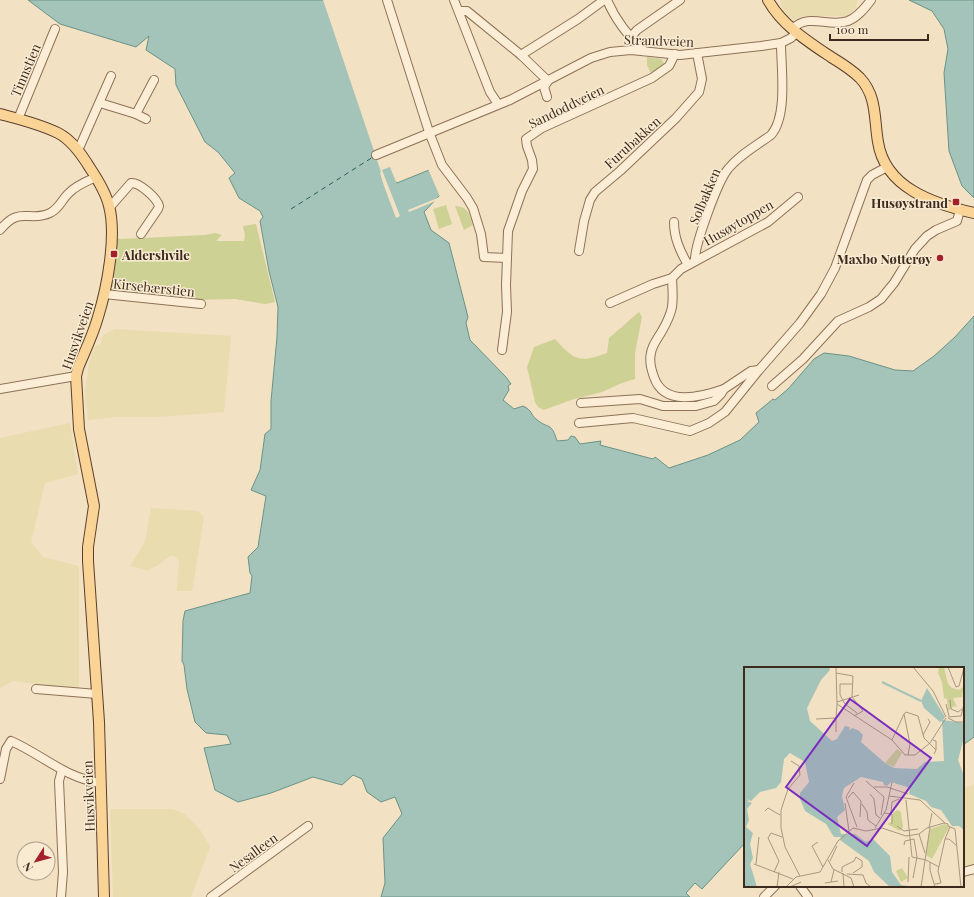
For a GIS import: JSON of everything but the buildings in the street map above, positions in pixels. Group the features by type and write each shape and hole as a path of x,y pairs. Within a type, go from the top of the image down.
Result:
{"main road":[{"path":"768,0 794,30 854,73 864,83 874,104 880,153 887,167 898,180 914,192 940,204 974,213"},
{"name":"Husvikveien","path":"0,114 43,127 59,134 77,150 96,177 110,207 112,236 104,294 98,318 76,376 79,429 94,506 88,547 88,561 97,694 104,897"}],"street":[{"path":"387,0 429,132 442,165 473,208 479,224 484,257 507,258"},
{"path":"454,0 490,92 498,104"},
{"path":"521,55 606,0 618,21 635,43 644,51"},
{"path":"631,37 637,30 680,0"},
{"name":"Strandveien","path":"376,155 498,104 548,81 591,58 610,52 624,50 675,54 697,54 781,42 791,38 798,23 805,21 833,23 848,21 863,10 871,0"},
{"path":"458,11 467,11 521,55 548,81 544,87 547,97"},
{"name":"Tinnstien","path":"18,119 55,29"},
{"name":"Solbakken","path":"692,263 701,234 723,176 736,161 776,130 782,100 781,42"},
{"name":"Sandoddveien","path":"502,350 507,312 508,231 522,191 533,169 532,160 526,146 526,139 549,125 652,78 669,66 675,54"},
{"name":"Furubakken","path":"579,251 584,221 590,200 595,192 620,171 676,118 699,92 702,79 697,54"},
{"path":"77,150 100,103 111,76"},
{"path":"136,114 154,80"},
{"path":"100,103 136,114 146,119"},
{"path":"579,423 633,418 686,432 695,430 713,421 725,412 800,323 821,294 835,268 867,180 872,175 887,167"},
{"path":"0,230 5,223 14,217 52,212 61,204 69,192 96,177"},
{"path":"110,207 131,183 138,184 155,198 159,206 158,209 141,234"},
{"name":"Husøytoppen","path":"610,303 653,284 672,278 676,272 768,222 798,197"},
{"path":"772,386 803,359 838,321 869,307 881,299 894,283 915,248 927,236 936,230 957,221 960,210"},
{"path":"674,222 677,242 692,263"},
{"path":"672,278 674,303 670,317 654,343 651,353 650,363 656,383 666,393 675,397 695,396 724,389 751,372 759,370"},
{"name":"Kirsebærstien","path":"104,294 201,304"},
{"path":"0,389 76,376"},
{"path":"581,403 640,399 664,406 692,406 714,401 724,389"},
{"path":"36,689 97,694"},
{"path":"0,779 6,750 11,741 21,745 62,770 101,783"},
{"path":"61,897 63,872 59,781 62,770"},
{"name":"Nesalleen","path":"211,897 308,826"},
{"path":"964,872 974,869"},
{"path":"764,897 774,887"},
{"path":"801,887 808,897"}],"shaded area":[{"path":"780,0 858,0 856,8 847,16 804,16 793,20 783,9"},
{"path":"115,329 231,336 224,412 159,417 115,417 88,420 85,392 89,364 94,347 101,344 103,335"},
{"path":"70,423 78,474 45,483 31,542 43,557 79,566 79,689 13,681 0,688 0,438"},
{"path":"151,508 198,511 204,517 192,591 177,591 179,562 175,556 170,556 157,566 147,570 130,566 145,542"},
{"path":"974,784 974,864 964,867 964,789"},
{"path":"110,809 172,809 185,814 200,830 210,847 191,897 113,897"}],"green space":[{"path":"647,57 661,59 666,66 652,75 647,65"},
{"path":"446,205 452,224 439,229 433,209"},
{"path":"455,206 463,208 468,212 473,225 464,230"},
{"path":"256,224 275,302 265,304 235,299 194,300 109,293 115,258 115,237 120,239 205,235 215,233 222,235 216,241 244,241 245,235 243,226"},
{"path":"639,312 642,317 635,353 635,379 602,392 571,400 544,410 538,407 535,402 527,367 534,347 555,339 568,352 578,358 590,358 607,353 609,338"}],"water":[{"path":"28,0 324,0 381,169 391,166 397,183 429,170 440,195 424,212 431,230 449,243 468,317 466,323 470,340 511,384 508,386 509,390 503,400 514,409 523,406 528,409 536,419 551,428 557,441 568,440 571,436 575,437 580,444 601,441 600,445 653,459 655,457 669,468 708,455 740,440 759,422 756,413 788,389 814,359 824,353 849,356 895,370 913,371 934,356 955,337 974,316 974,737 964,744 964,667 744,667 744,844 702,889 695,883 686,893 690,897 381,897 385,883 383,838 402,814 395,797 381,802 367,792 362,779 353,775 342,785 313,777 271,793 238,802 215,790 204,748 231,744 227,735 206,733 195,722 182,661 183,621 185,611 250,593 252,576 250,573 248,557 258,547 266,496 251,490 260,470 265,434 271,429 271,401 277,337 278,307 269,271 260,221 263,217 260,211 239,198 229,178 235,173 218,152 205,142 176,85 175,69 146,50 149,36 136,47 60,24"},
{"path":"909,0 974,0 974,198 962,186 949,151 944,73 948,49 944,29 932,11"}],"pier":[{"path":"323,0 326,0 382,167 392,164 398,180 430,168 442,196 438,200 409,212 408,210 440,197 428,169 396,182 390,167 382,170 400,216 396,218 384,186 381,172"}],"ferry route":[{"path":"291,209 373,157"}],"place":[{"name":"Husøystrand","path":"956,202"},
{"name":"Aldershvile","path":"114,254"},
{"name":"Maxbo Nøtterøy","path":"940,258"}]}
